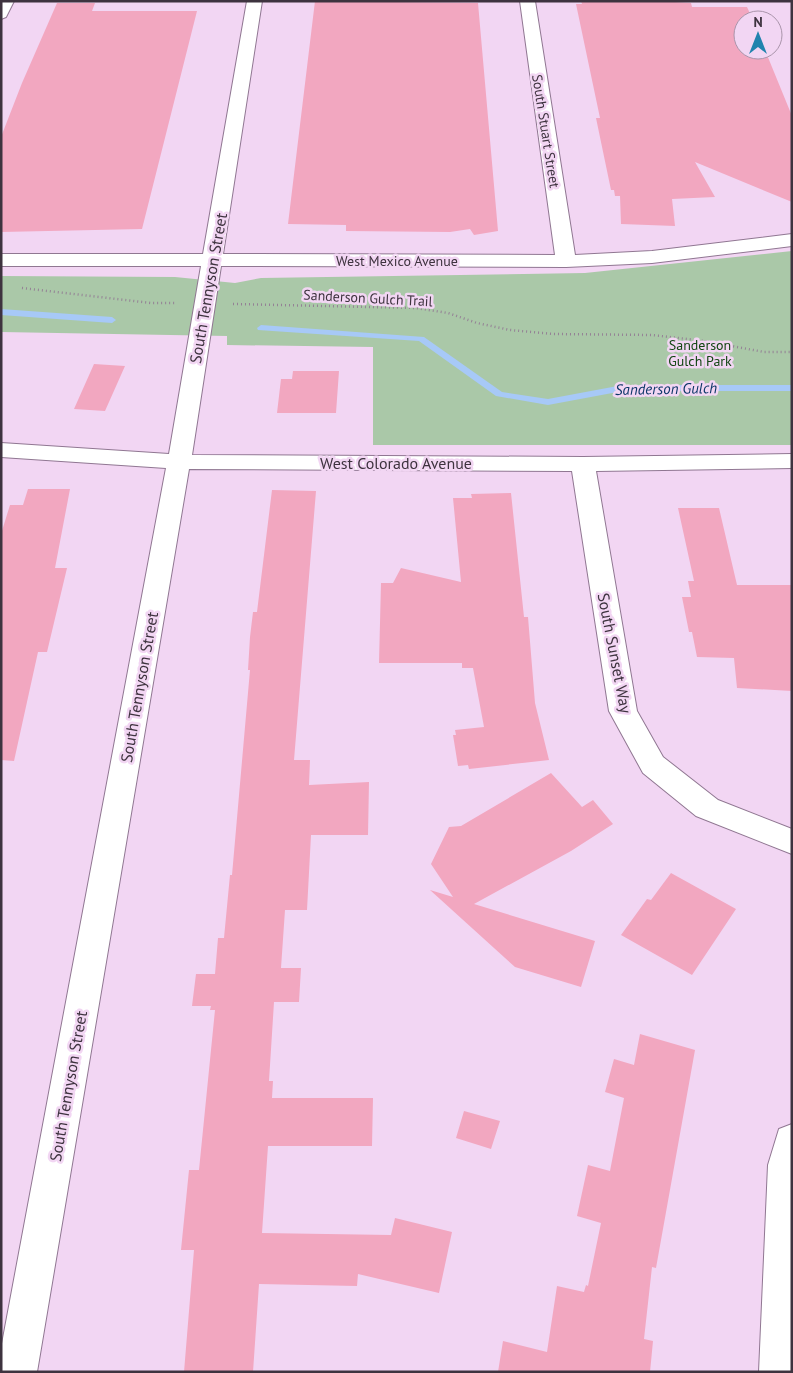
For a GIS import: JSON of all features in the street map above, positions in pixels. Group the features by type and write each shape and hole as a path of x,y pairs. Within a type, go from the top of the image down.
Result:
{"street":[{"path":"1,14 7,1"},
{"name":"South Tennyson Street","path":"17,1372 179,462 255,1"},
{"name":"South Stuart Street","path":"526,1 566,261"},
{"name":"West Mexico Avenue","path":"1,260 566,261 652,257 792,240"},
{"name":"West Colorado Avenue","path":"1,450 179,462 583,464 792,461"},
{"name":"South Sunset Way","path":"583,464 623,711 652,766 707,808 792,842"},
{"path":"779,1372 786,1165 792,1141"}],"path":[{"name":"Sanderson Gulch Trail","path":"18,287 151,303 416,308 448,313 510,330 553,334 652,336 705,341 764,352 792,352"}],"green space":[{"name":"Sanderson Gulch Park","path":"792,251 792,445 373,445 373,347 227,345 227,336 1,332 1,276 175,277 235,283 261,278 585,273"}],"building":[{"path":"315,1 478,3 498,231 474,235 470,229 450,232 346,231 346,225 288,224"},
{"path":"581,1 659,1 691,3 692,7 747,7 748,10 733,10 733,60 769,60 792,116 792,202 695,162 715,197 672,199 675,226 621,224 620,196 615,196 614,190 611,190 596,118 600,118 576,4 582,4"},
{"path":"57,3 95,3 92,11 197,11 142,229 1,232 1,137"},
{"path":"94,364 125,366 105,411 74,409"},
{"path":"293,371 339,371 336,413 277,413 281,379 292,379"},
{"path":"28,489 70,489 55,568 67,568 47,652 38,652 14,761 1,760 1,534 10,505 23,505"},
{"path":"272,490 316,491 294,760 310,760 309,785 369,782 368,835 311,835 307,910 285,910 281,968 301,968 299,1002 274,1002 269,1081 273,1081 272,1098 373,1098 372,1146 268,1146 262,1233 391,1235 395,1218 452,1232 439,1293 358,1274 357,1286 259,1284 253,1372 184,1372 194,1250 181,1250 189,1170 199,1170 215,1010 210,1010 211,1006 192,1006 196,974 215,974 218,938 224,938 230,875 232,875 250,670 248,670 250,637 253,612 257,612"},
{"path":"511,493 524,617 528,617 535,703 549,760 469,769 468,765 458,766 453,735 456,735 455,730 484,727 473,668 462,668 462,663 379,663 381,583 393,583 401,568 461,582 453,498 472,498 471,494"},
{"path":"678,508 719,508 737,585 792,585 792,691 737,688 734,658 697,657 692,632 689,632 682,597 691,597 688,581 694,581"},
{"path":"551,773 582,807 593,800 613,824 571,851 474,904 595,941 581,987 515,967 430,890 453,897 431,864 449,827 461,826"},
{"path":"671,873 736,909 692,975 621,935 647,899 651,900"},
{"path":"640,1034 695,1050 656,1268 652,1267 644,1339 653,1341 650,1372 498,1372 503,1341 547,1352 557,1286 584,1292 586,1285 588,1286 601,1223 577,1216 588,1165 610,1171 624,1098 605,1092 614,1059 634,1065"},
{"path":"464,1111 500,1121 491,1149 456,1138"}],"waterway":[{"name":"Sanderson Gulch","path":"1,312 112,320"},
{"name":"Sanderson Gulch","path":"261,328 421,339 499,394 548,402 623,388 792,388"}]}
